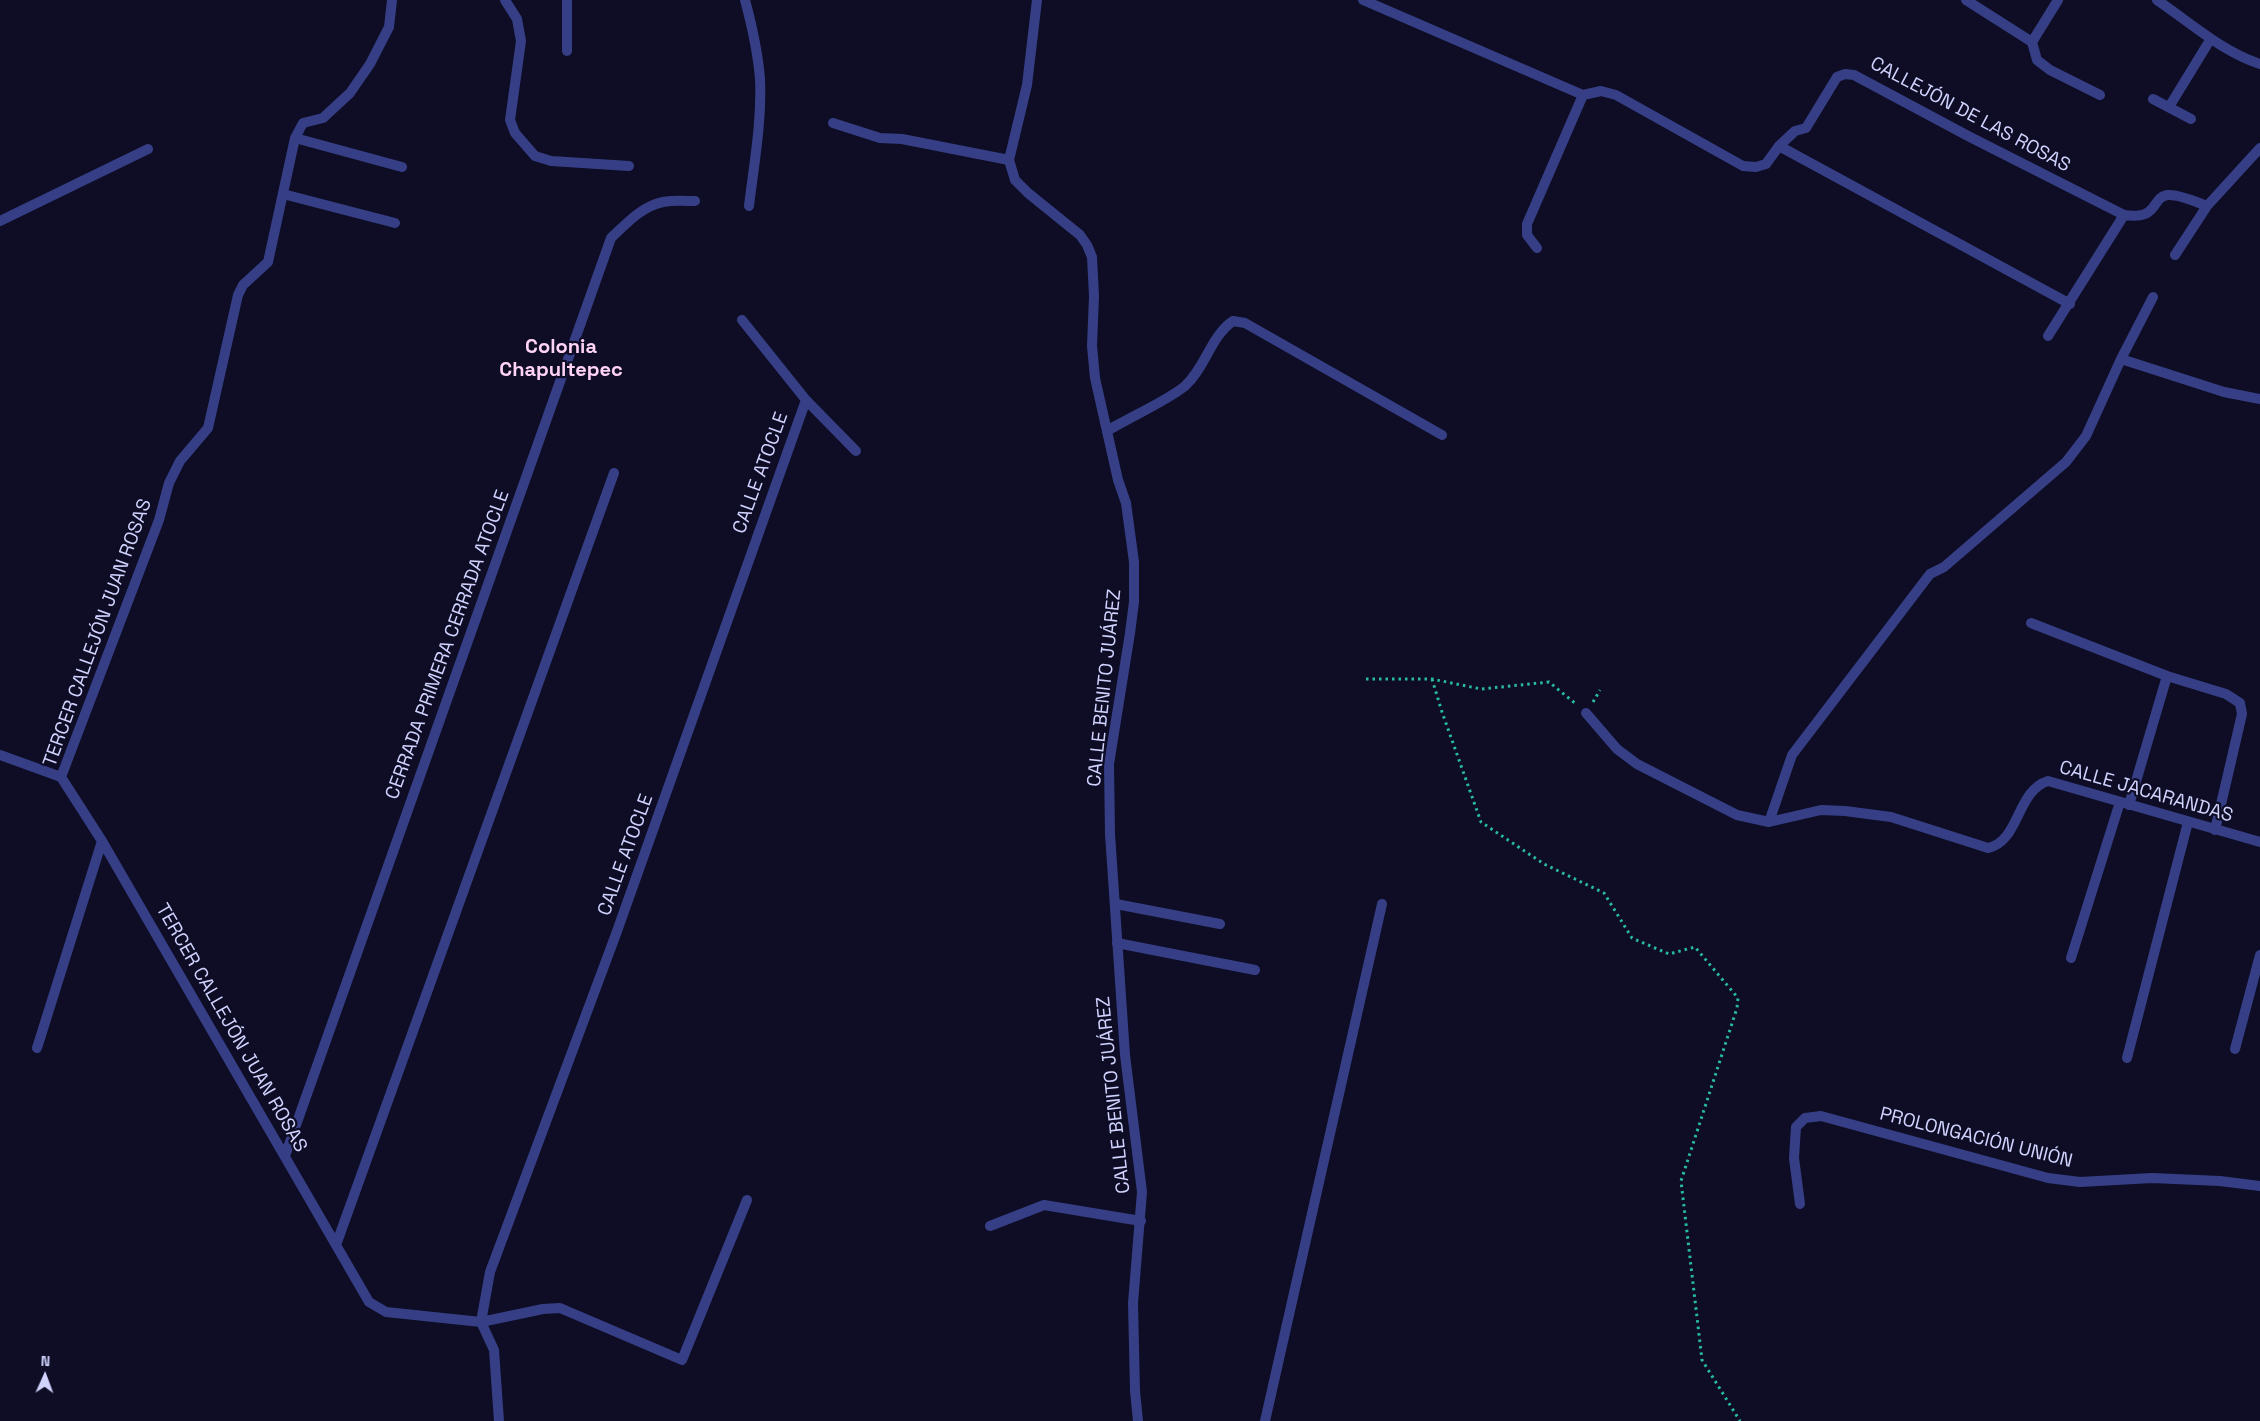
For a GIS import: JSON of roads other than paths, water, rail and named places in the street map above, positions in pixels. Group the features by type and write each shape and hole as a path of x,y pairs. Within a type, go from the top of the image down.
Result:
{"street":[{"name":"TERCER CALLEJÓN JUAN ROSAS","path":"392,0 390,26 370,64 350,93 323,118 303,123 295,138 268,262 243,285 238,295 208,428 180,461 169,483 159,520 61,777 102,841 369,1302 386,1312 481,1322 543,1309 560,1308 682,1360 747,1200"},
{"path":"505,0 517,19 521,41 510,120 515,133 535,156 543,159 629,166"},
{"path":"567,0 567,51"},
{"path":"745,0 752,27 760,79 759,120 749,206"},
{"path":"833,123 880,138 902,139 1009,160 1027,85 1037,0"},
{"name":"CALLEJÓN DE LAS ROSAS","path":"1363,0 1583,95 1602,91 1616,95 1743,166 1756,167 1766,164 1779,146 1795,131 1806,128 1837,77 1845,74 1854,74 1970,137 2124,215"},
{"path":"1966,0 2032,42 2038,60 2050,70 2100,95"},
{"path":"2032,42 2058,0"},
{"path":"2157,0 2180,15 2210,40 2243,58 2260,64"},
{"path":"2169,107 2210,40"},
{"path":"1538,248 1527,235 1527,224 1583,95"},
{"path":"2153,99 2191,119"},
{"path":"295,138 402,167"},
{"path":"1779,146 2070,304"},
{"path":"0,222 148,148"},
{"path":"2175,255 2207,206 2260,148"},
{"name":"CALLE BENITO JUÁREZ","path":"1009,160 1015,180 1028,194 1080,235 1092,257 1094,296 1093,362 1118,480 1126,503 1134,562 1134,602 1110,764 1110,834 1125,1055 1142,1192 1133,1303 1138,1421"},
{"path":"282,194 395,224"},
{"path":"2048,336 2070,304 2124,215 2139,217 2150,212 2162,197 2170,195 2207,206"},
{"name":"CERRADA PRIMERA CERRADA ATOCLE","path":"285,1156 611,238 646,208 663,202 695,201"},
{"path":"1769,822 1792,755 1930,574 1944,567 2066,462 2086,436 2121,359 2153,297"},
{"name":"CALLE ATOCLE","path":"481,1322 490,1272 616,934 806,400 742,320"},
{"path":"1107,430 1184,386 1202,365 1224,328 1233,321 1245,323 1442,435"},
{"path":"2121,359 2224,392 2260,399"},
{"path":"806,400 856,452"},
{"path":"336,1245 614,473"},
{"path":"2031,623 2167,676 2226,694 2240,703 2242,714 2215,830"},
{"path":"2071,958 2167,676"},
{"name":"CALLE JACARANDAS","path":"1586,713 1618,749 1637,764 1737,815 1769,822 1821,810 1844,811 1891,817 1988,848 1998,846 2013,826 2030,791 2038,784 2048,781 2260,842"},
{"path":"0,755 61,777"},
{"path":"2127,1058 2188,822"},
{"path":"37,1048 102,841"},
{"path":"1116,904 1220,924"},
{"path":"1265,1421 1382,904"},
{"path":"1117,943 1255,970"},
{"path":"2235,1049 2260,956"},
{"name":"PROLONGACIÓN UNIÓN","path":"1800,1204 1794,1158 1796,1127 1805,1118 1821,1116 2048,1178 2080,1182 2152,1178 2220,1180 2260,1186"},
{"path":"990,1226 1044,1205 1141,1221"},
{"path":"481,1322 494,1350 499,1421"}],"district":[{"name":"Colonia Chapultepec","path":"561,360"}]}
